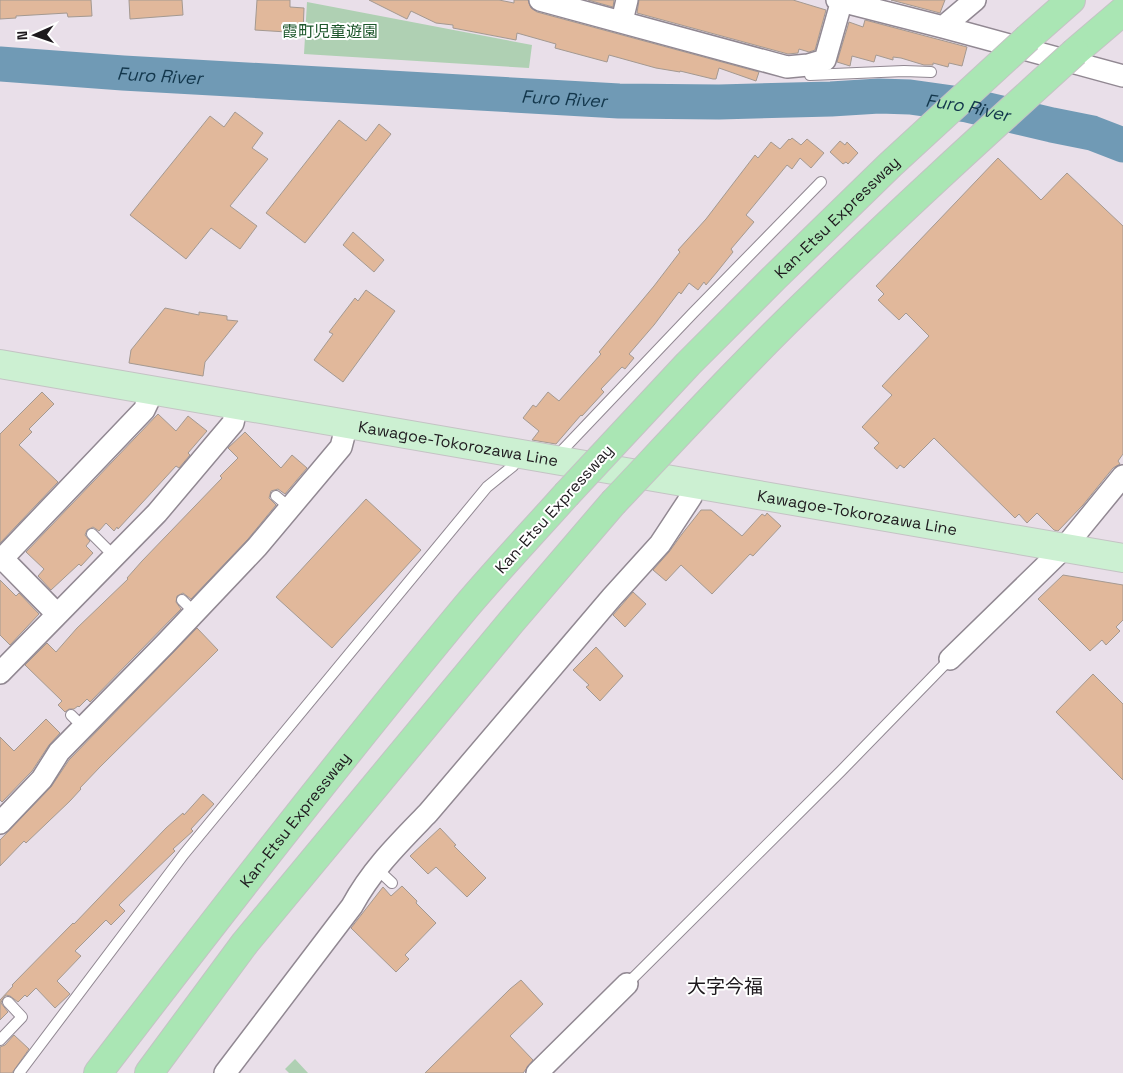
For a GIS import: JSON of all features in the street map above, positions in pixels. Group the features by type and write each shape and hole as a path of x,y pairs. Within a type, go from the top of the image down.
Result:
{"highway":[{"name":"Kan-Etsu Expressway","path":"98,1073 340,761 467,606 566,495 688,364 775,277 890,165 1071,0"},
{"path":"149,1073 245,943 511,622 613,503 700,410 814,295 950,165 1123,11"}],"main road":[{"name":"Kawagoe-Tokorozawa Line","path":"0,364 1123,558"}],"street":[{"path":"540,0 787,67 808,65 825,60 840,0 1123,76"},
{"path":"622,21 627,0"},
{"path":"943,27 974,0"},
{"path":"57,614 1,560 144,410 154,391"},
{"path":"0,673 157,513 233,423 237,405"},
{"path":"0,823 42,779 77,721 149,656 188,607 257,547 283,501 342,447 347,424"},
{"path":"950,659 1064,548 1123,476"},
{"path":"225,1073 352,906 376,868 394,846 428,813 612,597 660,544 691,497 694,485"},
{"path":"537,1073 627,984"}],"lane":[{"path":"808,65 810,75 904,70 931,72"},
{"path":"553,461 693,313 821,182"},
{"path":"18,1073 184,854 487,487 513,466 522,454"},
{"path":"92,534 114,556"},
{"path":"627,984 848,764 950,659"},
{"path":"376,868 392,883"},
{"path":"0,1040 22,1016 8,1002"}],"green space":[{"name":"霞町児童遊園","path":"307,2 532,45 529,68 304,54"},
{"path":"295,1059 308,1073 289,1073 285,1069"}],"building":[{"path":"0,0 91,0 92,16 68,17 67,13 16,16 16,18 0,19"},
{"path":"129,0 182,0 183,15 130,19"},
{"path":"257,0 290,0 290,7 304,8 303,33 255,30"},
{"path":"369,0 499,0 514,3 514,0 528,0 531,8 537,12 759,72 756,81 719,68 716,79 713,79 680,71 656,68 609,55 607,62 555,48 556,44 517,33 516,40 453,28 453,25 436,23 411,11 407,19"},
{"path":"588,0 614,0 613,7"},
{"path":"639,0 793,0 826,10 815,50 809,52 799,49 798,53 788,54 637,13"},
{"path":"891,0 945,0 940,13"},
{"path":"865,20 967,47 962,66 949,63 948,67 933,63 933,65 924,65 901,58 893,57 893,60 876,55 874,62 852,56 850,66 837,62 849,22 863,27"},
{"path":"235,112 263,133 252,148 268,159 230,206 257,226 240,249 211,228 186,259 130,215 210,116 224,127"},
{"path":"339,120 366,141 379,124 391,134 305,243 266,213"},
{"path":"792,138 801,145 807,139 824,153 811,168 800,158 792,169 787,165 746,215 754,222 731,249 733,252 717,272 706,285 704,282 698,290 689,283 681,294 679,292 629,354 634,358 625,369 622,367 601,389 604,392 556,444 532,440 539,431 523,418 533,405 536,407 548,392 559,401 601,354 599,352 654,286 680,252 678,250 706,219 755,155 758,158 771,142 780,149"},
{"path":"840,141 845,145 847,142 858,153 848,164 846,162 843,164 830,152"},
{"path":"998,158 1041,200 1067,173 1123,226 1123,454 1118,461 1120,464 1113,468 1083,505 1058,531 1054,530 1037,513 1027,523 1019,514 1015,518 934,438 904,468 900,465 897,469 874,448 879,443 862,427 892,395 882,386 929,336 906,313 899,320 878,300 884,294 876,286"},
{"path":"353,232 384,260 374,272 343,245"},
{"path":"366,290 395,311 343,382 314,360 333,334 329,332 355,298 358,301"},
{"path":"165,308 199,315 199,312 227,316 227,320 238,321 205,362 203,376 129,363 131,350"},
{"path":"42,392 54,404 29,429 32,432 19,445 58,482 0,543 0,434"},
{"path":"158,414 176,431 188,416 207,431 188,453 190,455 179,468 176,466 118,529 117,527 114,531 106,523 99,531 93,527 87,530 85,535 90,541 86,546 93,553 81,566 79,564 51,590 38,576 44,569 26,552"},
{"path":"245,432 281,468 292,455 307,468 285,494 278,489 271,491 269,498 276,505 248,539 191,599 183,593 177,596 176,602 181,609 90,702 87,699 79,707 65,712 58,705 62,701 25,665 47,643 56,652 77,628 128,579 142,561 222,478 220,476 238,458 228,448"},
{"path":"366,499 421,550 332,648 276,597"},
{"path":"701,510 711,510 742,536 762,514 765,516 767,513 781,526 753,556 750,554 712,594 681,565 666,581 653,570"},
{"path":"1063,575 1123,585 1123,620 1116,627 1120,631 1106,645 1102,640 1090,651 1038,599"},
{"path":"0,580 16,596 19,593 39,614 10,645 0,635"},
{"path":"633,592 646,604 625,627 613,615"},
{"path":"197,628 218,650 100,767 70,801 26,843 24,841 0,866 0,840 51,787 69,760"},
{"path":"596,647 623,676 600,701 586,687 589,685 573,670"},
{"path":"1093,674 1123,704 1123,780 1056,712"},
{"path":"46,719 60,733 49,745 32,771 2,802 0,800 0,737 14,751"},
{"path":"203,794 214,804 191,829 193,831 119,905 125,911 111,925 106,920 75,951 81,956 57,981 70,994 55,1008 36,988 27,997 25,995 18,1002 6,995 1,1003 8,1012 0,1020 0,1000 12,985 74,924 166,828 183,813 184,815"},
{"path":"440,828 456,845 454,846 486,878 467,897 436,867 428,874 410,856"},
{"path":"402,886 436,923 405,955 409,959 396,972 351,928 383,887 391,896"},
{"path":"521,980 543,1004 510,1036 533,1060 523,1073 425,1073 510,989"},
{"path":"14,1035 29,1049 12,1073 0,1073 0,1047 5,1045"}],"waterway":[{"name":"Furo River","path":"0,64 123,73 619,101 719,102 879,96 910,97 967,105 1092,133 1123,145"}],"district":[{"name":"大字今福","path":"725,986"}]}
